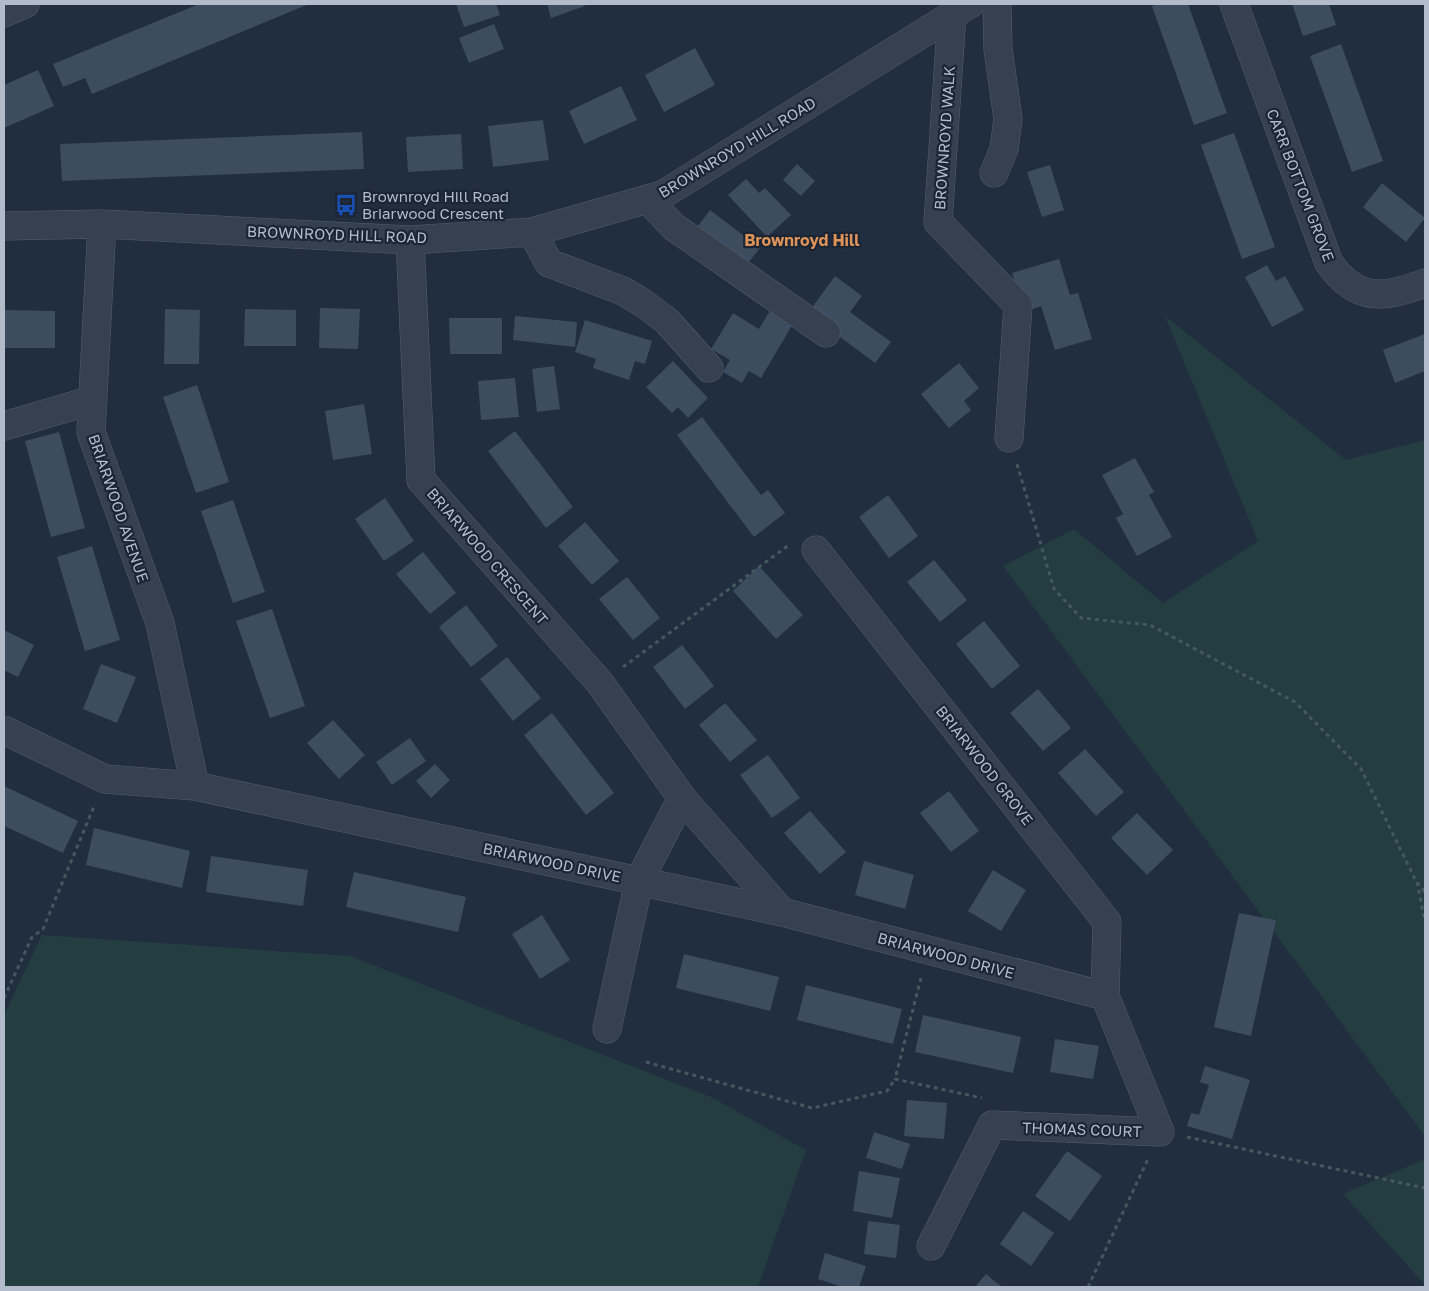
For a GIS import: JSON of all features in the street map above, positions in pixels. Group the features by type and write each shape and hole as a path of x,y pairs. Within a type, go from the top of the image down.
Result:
{"street":[{"path":"4,13 25,4"},
{"path":"994,173 1004,149 1008,119 998,49 997,4"},
{"name":"CARR BOTTOM GROVE","path":"1234,4 1329,263 1344,281 1354,288 1367,293 1396,294 1425,283"},
{"name":"BROWNROYD HILL ROAD","path":"4,226 102,224 410,240 532,232 662,195 961,9"},
{"name":"BROWNROYD WALK","path":"961,9 938,222 1018,305 1009,438"},
{"path":"647,199 674,227 826,332"},
{"name":"BRIARWOOD AVENUE","path":"102,224 91,432 160,623 195,786"},
{"path":"532,232 549,263 623,291 644,303 667,321 709,368"},
{"name":"BRIARWOOD CRESCENT","path":"410,240 422,480 600,683 682,798 782,912"},
{"path":"4,426 93,400"},
{"name":"BRIARWOOD GROVE","path":"816,550 1107,922 1104,996"},
{"name":"BRIARWOOD DRIVE","path":"4,730 105,779 195,786 639,880 782,912 1104,996"},
{"path":"606,1029 639,880 682,798"},
{"name":"THOMAS COURT","path":"931,1246 992,1125 1160,1132 1104,996"}],"path":[{"path":"1009,438 1054,589 1061,597 1081,618 1150,625 1295,702 1361,769 1416,881 1425,892"},
{"path":"600,683 792,542 816,550"},
{"path":"4,998 32,937 43,929 105,779"},
{"path":"1416,881 1425,922"},
{"path":"646,1062 812,1108 887,1091 895,1079 928,950"},
{"path":"895,1079 988,1100"},
{"path":"1088,1287 1160,1132 1425,1188"}],"green space":[{"path":"1165,316 1346,460 1425,440 1425,1136 1003,566 1074,529 1163,603 1258,541"},
{"path":"42,935 350,956 711,1097 806,1150 758,1287 4,1287 4,1015"},
{"path":"1425,1159 1425,1285 1343,1194"}],"building":[{"path":"199,4 309,4 92,94 85,78 63,87 53,64"},
{"path":"456,4 496,4 500,15 464,27"},
{"path":"547,4 584,4 585,6 551,18"},
{"path":"1159,4 1188,4 1227,113 1194,125 1152,6"},
{"path":"1292,4 1329,4 1336,25 1303,36"},
{"path":"494,24 504,49 469,63 459,38"},
{"path":"1341,44 1383,161 1352,172 1310,56"},
{"path":"695,48 715,85 664,112 645,75"},
{"path":"38,70 54,106 4,128 4,85"},
{"path":"621,86 637,120 584,144 569,111"},
{"path":"543,120 549,160 493,167 488,126"},
{"path":"362,132 364,169 62,181 60,144"},
{"path":"1234,133 1275,247 1242,259 1201,145"},
{"path":"461,134 463,169 408,172 406,137"},
{"path":"797,164 815,181 801,196 783,180"},
{"path":"1050,165 1064,210 1042,217 1027,172"},
{"path":"746,179 759,193 765,188 791,215 767,237 728,195"},
{"path":"1382,183 1425,218 1406,242 1363,207"},
{"path":"710,210 760,248 745,267 695,230"},
{"path":"1059,259 1070,295 1078,293 1092,339 1055,350 1041,306 1024,312 1012,273"},
{"path":"1267,265 1276,281 1285,276 1304,310 1272,327 1245,277"},
{"path":"835,276 862,296 850,312 891,342 875,363 808,313"},
{"path":"320,308 360,309 358,349 319,348"},
{"path":"165,309 200,310 199,364 164,364"},
{"path":"245,309 296,310 296,346 244,346"},
{"path":"771,309 794,322 761,378 749,371 742,383 723,372 730,360 711,349 733,313 759,329"},
{"path":"4,310 55,311 55,348 4,348"},
{"path":"515,316 577,322 575,347 513,340"},
{"path":"449,318 502,318 502,354 450,354"},
{"path":"585,320 652,341 645,364 635,361 629,380 593,368 596,359 575,352"},
{"path":"1425,334 1425,371 1395,383 1383,350"},
{"path":"673,361 708,398 688,418 678,407 672,413 646,387"},
{"path":"959,363 979,388 964,401 971,410 949,428 921,394"},
{"path":"554,366 560,409 537,412 532,369"},
{"path":"515,378 519,417 481,420 478,381"},
{"path":"197,385 229,482 196,493 163,397"},
{"path":"364,404 372,454 333,460 325,411"},
{"path":"702,417 761,495 768,490 785,513 754,537 677,435"},
{"path":"515,431 573,507 546,528 488,451"},
{"path":"59,432 85,528 51,537 25,441"},
{"path":"1135,458 1154,492 1149,495 1172,537 1137,556 1116,518 1123,514 1102,475"},
{"path":"888,495 918,536 889,558 859,517"},
{"path":"385,498 414,541 384,561 355,519"},
{"path":"233,500 265,592 233,603 201,511"},
{"path":"585,522 619,561 592,585 558,546"},
{"path":"92,546 120,640 85,651 57,557"},
{"path":"423,552 456,593 430,614 396,574"},
{"path":"934,560 967,600 940,622 907,582"},
{"path":"759,566 803,615 776,639 733,591"},
{"path":"627,577 660,618 633,640 599,599"},
{"path":"466,605 498,646 471,667 439,627"},
{"path":"272,609 305,706 270,718 236,621"},
{"path":"984,621 1020,666 992,689 956,644"},
{"path":"4,630 34,645 18,677 4,670"},
{"path":"682,645 714,686 685,709 653,667"},
{"path":"507,657 541,698 513,721 480,679"},
{"path":"101,664 136,677 117,723 83,709"},
{"path":"1038,689 1071,728 1043,751 1010,713"},
{"path":"725,703 757,740 730,762 699,725"},
{"path":"552,713 614,793 586,815 524,735"},
{"path":"333,720 365,755 339,779 307,743"},
{"path":"410,738 426,761 392,785 376,762"},
{"path":"1085,749 1124,792 1096,816 1058,773"},
{"path":"768,755 800,798 772,818 740,775"},
{"path":"435,764 450,780 431,798 416,781"},
{"path":"4,786 78,821 63,853 4,826"},
{"path":"949,791 979,831 951,852 920,813"},
{"path":"810,811 846,852 820,874 784,833"},
{"path":"1137,813 1173,850 1147,875 1111,838"},
{"path":"94,828 190,851 182,888 86,865"},
{"path":"211,856 308,870 303,906 206,892"},
{"path":"864,861 914,875 905,909 855,895"},
{"path":"993,870 1026,890 1001,931 968,911"},
{"path":"354,872 466,897 458,932 346,907"},
{"path":"1239,913 1276,920 1251,1036 1214,1027"},
{"path":"542,915 570,960 540,979 512,934"},
{"path":"684,954 779,977 770,1011 676,988"},
{"path":"806,985 902,1009 893,1044 797,1020"},
{"path":"923,1015 1021,1037 1013,1073 915,1052"},
{"path":"1055,1039 1099,1046 1093,1079 1050,1072"},
{"path":"1205,1066 1250,1080 1232,1139 1187,1126 1191,1113 1199,1115 1209,1085 1200,1082"},
{"path":"907,1100 947,1103 944,1139 904,1136"},
{"path":"874,1132 910,1144 902,1169 866,1158"},
{"path":"1067,1151 1102,1176 1070,1221 1035,1196"},
{"path":"859,1171 900,1178 892,1218 853,1211"},
{"path":"1023,1211 1054,1233 1031,1266 1000,1244"},
{"path":"868,1221 900,1225 896,1258 864,1254"},
{"path":"825,1253 866,1266 859,1287 843,1287 818,1279"},
{"path":"986,1274 1002,1287 975,1287"}],"place":[{"name":"Brownroyd Hill Road Briarwood Crescent","path":"346,205"}],"district":[{"name":"Brownroyd Hill","path":"802,240"}]}
